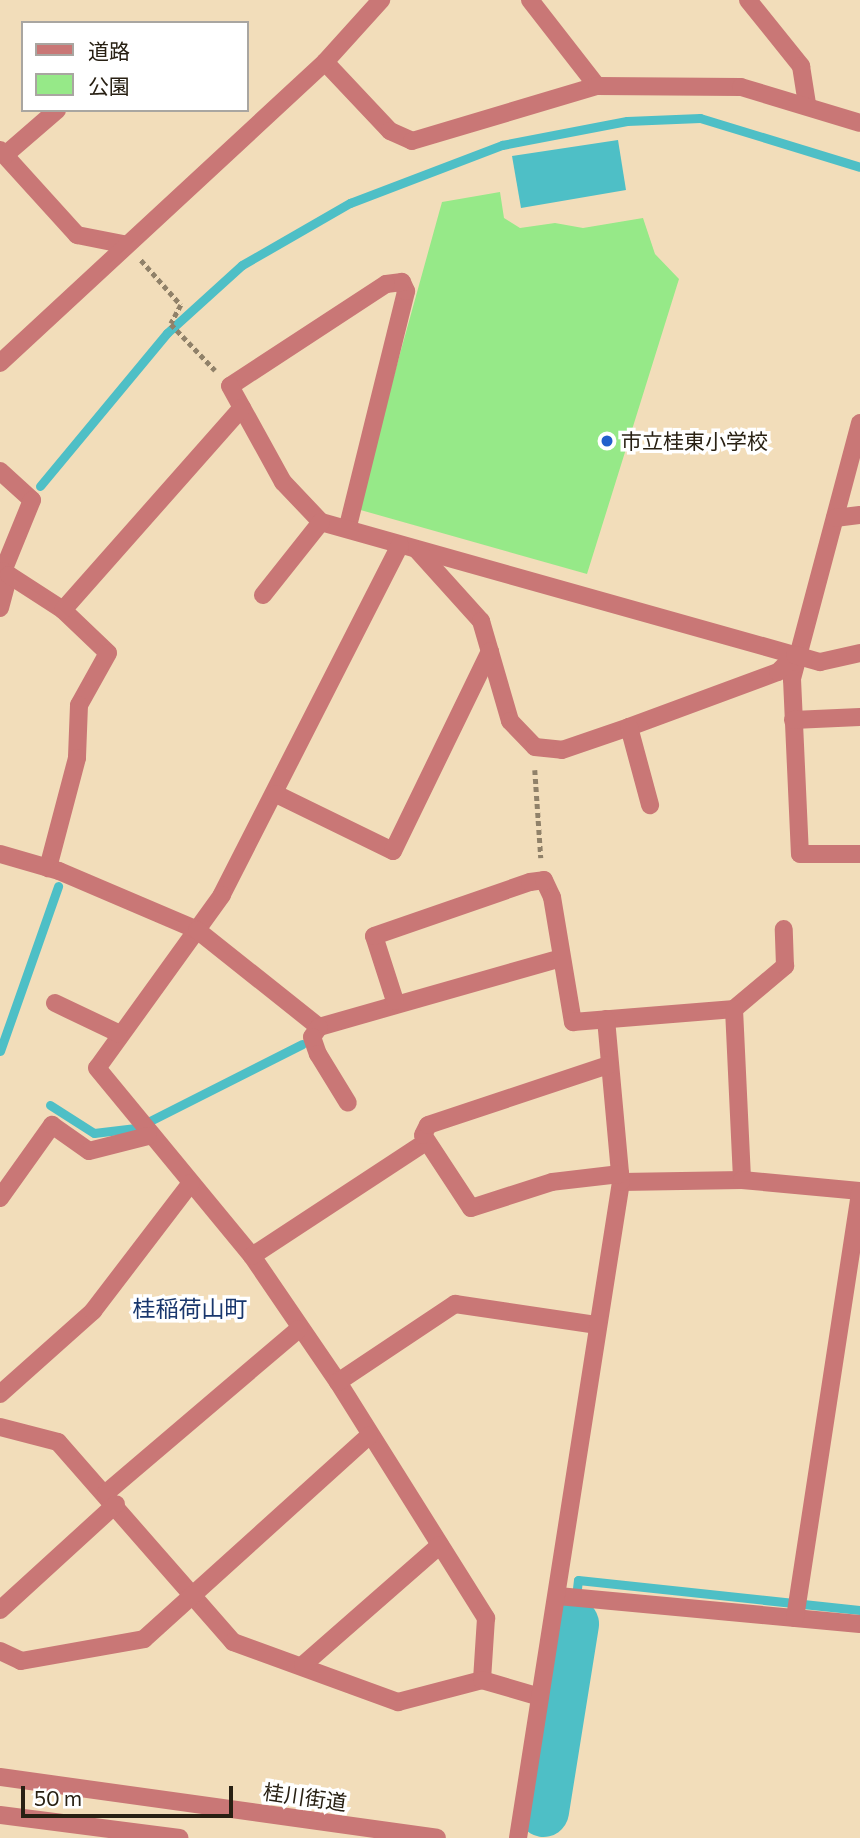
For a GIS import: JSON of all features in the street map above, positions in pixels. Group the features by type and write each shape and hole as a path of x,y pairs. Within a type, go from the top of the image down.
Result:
{"street":[{"path":"0,363 75,298 122,244 324,62 381,0"},
{"path":"530,0 597,86"},
{"path":"748,0 801,66 807,104"},
{"path":"324,62 390,131 412,141 597,86 741,87 807,104 860,123"},
{"path":"54,112 2,152 77,235 122,244"},
{"path":"348,526 406,290 402,282 386,284 230,386 284,482 321,522 348,526 408,547 820,662 860,653"},
{"path":"63,610 242,408"},
{"path":"860,423 795,655 793,720 800,855 860,854"},
{"path":"0,471 32,500 3,571 63,610 108,653 79,705 77,758 48,868"},
{"path":"835,518 860,515"},
{"path":"262,595 321,522"},
{"path":"408,547 481,621 510,721 535,747 562,750 629,727 778,673 795,655"},
{"path":"408,547 276,794 197,930 118,1033 97,1069 148,1136 252,1256 299,1329 338,1382 369,1436 486,1618 482,1680"},
{"path":"0,608 9,575"},
{"path":"276,794 393,851 490,652"},
{"path":"793,720 860,717"},
{"path":"629,727 650,804"},
{"path":"0,854 48,868 197,930 319,1027"},
{"path":"395,1001 374,936 544,880 561,940 558,959 573,1022 734,1009 785,967 784,929"},
{"path":"348,1103 318,1054 312,1037 319,1027 395,1001 558,959"},
{"path":"55,1003 118,1033"},
{"path":"734,1009 742,1180"},
{"path":"518,1838 558,1596 621,1178 608,1065 606,1018"},
{"path":"252,1256 424,1143 428,1125 608,1065"},
{"path":"0,1198 52,1125 89,1151 148,1136"},
{"path":"424,1143 471,1208 552,1182 621,1178 742,1180 860,1192 795,1618"},
{"path":"0,1394 93,1311 191,1183"},
{"path":"338,1382 455,1304 597,1325"},
{"path":"0,1610 111,1498 299,1329"},
{"path":"0,1427 58,1442 111,1498 190,1595 233,1642 303,1665 398,1702 482,1680 540,1697"},
{"path":"0,1651 21,1661 144,1639 369,1436"},
{"path":"303,1665 440,1545"},
{"path":"558,1596 860,1625"},
{"name":"桂川街道","path":"0,1777 438,1838"},
{"path":"0,1815 180,1838"}],"path":[{"path":"122,244 166,281 181,305 172,324 230,386"},
{"path":"535,747 544,880"}],"green space":[{"path":"500,192 504,218 520,228 555,223 583,228 643,218 655,254 679,279 587,574 357,509 442,202"}],"water":[{"path":"618,140 626,190 521,208 512,156"}],"waterway":[{"path":"40,486 167,333 242,265 350,203 502,145 627,121 700,118 860,167"},
{"path":"0,1051 58,886"},
{"path":"50,1105 94,1133 136,1128 302,1044"},
{"path":"573,1623 578,1580 860,1610"},
{"path":"543,1811 573,1623"}],"place":[{"name":"市立桂東小学校","path":"607,441"}],"district":[{"name":"桂稲荷山町","path":"190,1308"}]}
